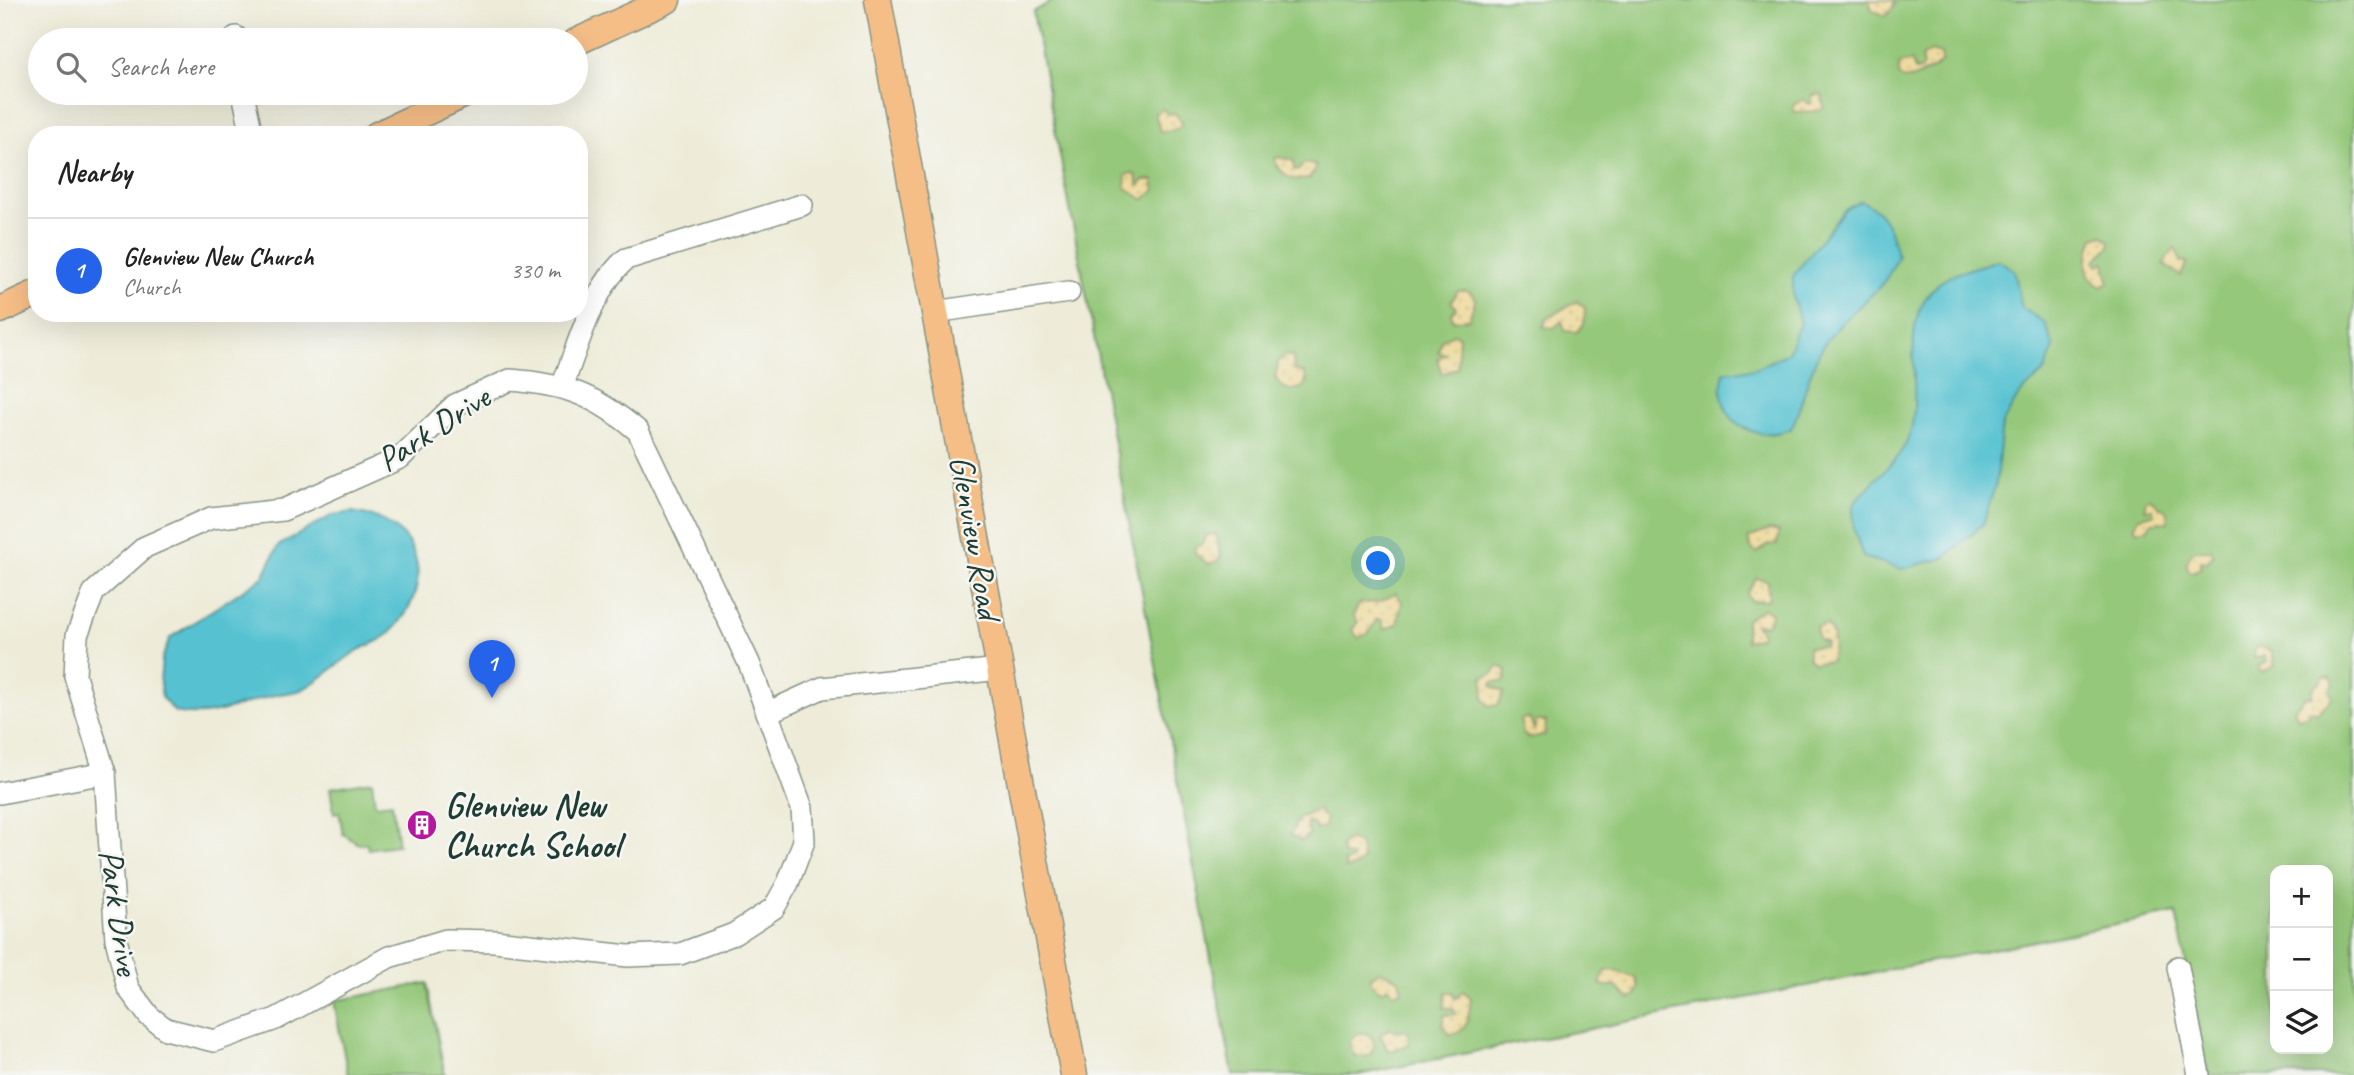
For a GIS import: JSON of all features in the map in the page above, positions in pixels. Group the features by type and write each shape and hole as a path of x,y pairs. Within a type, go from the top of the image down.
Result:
{"main road":[{"path":"588,37 667,0"},
{"name":"Glenview Road","path":"878,0 1074,1075"},
{"path":"396,126 441,105"},
{"path":"0,310 28,297"}],"street":[{"path":"246,105 250,126"},
{"path":"562,387 598,298 613,270 625,259 802,205"},
{"path":"935,312 1069,292"},
{"name":"Park Drive","path":"510,380 548,382 583,393 611,409 638,431 744,651 769,712 802,808 804,841 788,883 774,908 734,934 680,954 628,956 495,941 446,940 389,957 276,1019 214,1041 166,1029 149,1016 128,988 116,939 105,774 75,676 77,635 94,592 145,547 211,517 283,510 400,458 455,405 510,380"},
{"path":"769,712 822,688 1000,669"},
{"path":"0,793 105,774"},
{"path":"2178,967 2199,1075"}],"green space":[{"path":"1054,0 2354,0 2354,1075 2208,1075 2176,913 1357,1075 1233,1075 1033,12"},
{"path":"372,781 375,805 392,803 398,845 368,849 367,843 359,844 343,834 339,812 334,813 330,788"},
{"path":"427,983 445,1075 348,1075 334,1001"}],"sand":[{"path":"1869,0 1893,0 1895,5 1886,16 1872,10"},
{"path":"1931,51 1941,54 1942,61 1934,68 1909,79 1904,80 1899,76 1899,64 1911,61 1916,71 1920,70 1923,67 1921,57"},
{"path":"1822,94 1824,108 1819,111 1794,112 1793,106 1803,99 1809,104 1812,103 1811,95"},
{"path":"1163,109 1168,114 1175,113 1182,123 1180,127 1166,132 1160,131 1155,113"},
{"path":"1278,157 1294,161 1294,170 1299,170 1304,163 1315,165 1315,170 1309,179 1297,180 1284,174 1274,159"},
{"path":"1126,175 1136,175 1139,186 1144,180 1153,180 1155,190 1144,200 1125,187"},
{"path":"2102,235 2110,241 2110,246 2095,261 2098,265 2105,262 2109,282 2101,287 2090,277 2087,265 2094,238"},
{"path":"2175,248 2181,261 2187,262 2181,276 2163,264"},
{"path":"1458,291 1468,291 1476,298 1469,319 1453,321 1451,313 1456,308 1451,302"},
{"path":"1577,301 1585,308 1584,324 1577,332 1565,331 1562,321 1554,328 1543,327 1548,317"},
{"path":"1454,334 1459,336 1457,368 1442,374 1437,359 1446,354 1438,352 1442,339"},
{"path":"1286,355 1293,357 1294,370 1304,373 1307,380 1300,388 1285,388 1275,378 1278,362"},
{"path":"2151,499 2167,512 2168,522 2151,523 2148,529 2137,531 2134,528 2139,517 2154,514 2152,509 2144,509 2146,500"},
{"path":"1770,530 1779,532 1777,545 1768,544 1757,553 1751,549 1748,538"},
{"path":"1216,534 1221,556 1218,561 1208,564 1195,554 1195,548 1203,543 1206,535"},
{"path":"2211,550 2214,555 2207,562 2201,561 2201,568 2191,573 2186,565 2191,552"},
{"path":"1756,578 1768,581 1769,597 1766,600 1751,601 1748,598 1748,592"},
{"path":"1396,593 1402,602 1397,624 1384,630 1382,620 1377,619 1368,634 1358,638 1352,629 1358,622 1353,615 1360,603 1380,602"},
{"path":"1764,608 1771,613 1766,625 1755,624 1762,633 1761,637 1746,641 1746,620"},
{"path":"1827,625 1833,637 1832,657 1830,661 1814,663 1808,658 1808,647 1825,646 1826,643 1818,639 1816,627"},
{"path":"2259,646 2272,651 2275,666 2261,673 2258,666 2267,662 2265,657 2254,658 2254,650"},
{"path":"1499,666 1507,670 1505,681 1493,682 1492,686 1504,692 1498,705 1489,706 1484,699 1483,677 1492,674"},
{"path":"2324,677 2330,677 2334,683 2330,691 2332,699 2317,713 2310,710 2306,716 2298,718 2294,709 2305,697 2313,696 2313,688"},
{"path":"1527,718 1534,730 1536,721 1546,721 1545,735 1529,738 1523,734 1521,719"},
{"path":"1318,810 1326,818 1324,827 1316,830 1308,821 1306,824 1310,834 1301,841 1290,835 1299,818"},
{"path":"1348,839 1359,844 1363,860 1346,869 1344,862 1352,860 1352,857 1343,855 1341,846"},
{"path":"1613,970 1636,978 1639,987 1636,995 1630,999 1615,986 1600,983 1606,971"},
{"path":"1380,971 1399,979 1402,991 1394,994 1388,987 1381,991 1371,984 1371,977"},
{"path":"1463,991 1471,998 1465,1026 1450,1035 1442,1026 1445,1015 1456,1014 1453,1008 1444,1008 1446,992 1452,992 1455,999"},
{"path":"1388,1029 1408,1031 1409,1044 1389,1052 1380,1035"},
{"path":"1362,1033 1370,1037 1374,1045 1370,1053 1362,1057 1354,1053 1350,1045 1354,1037"}],"water":[{"path":"1861,201 1870,205 1887,223 1898,257 1884,282 1840,324 1821,349 1791,429 1776,433 1748,430 1729,414 1724,402 1724,372 1755,369 1788,353 1800,323 1793,298 1793,276 1844,210"},
{"path":"1998,260 2014,270 2022,308 2045,323 2054,347 2044,372 2019,395 2002,424 1996,483 1983,524 1944,558 1902,569 1863,557 1854,530 1853,506 1898,456 1908,439 1913,420 1914,337 1917,318 1925,300 1944,280"},
{"path":"353,512 376,518 395,528 408,542 415,558 418,576 414,595 405,614 390,633 357,651 299,691 215,712 175,712 162,698 160,682 162,659 170,638 263,577 278,546 333,515"}],"place":[{"name":"Glenview New Church","path":"492,698"},
{"name":"Glenview New Church School","path":"422,825"}]}
